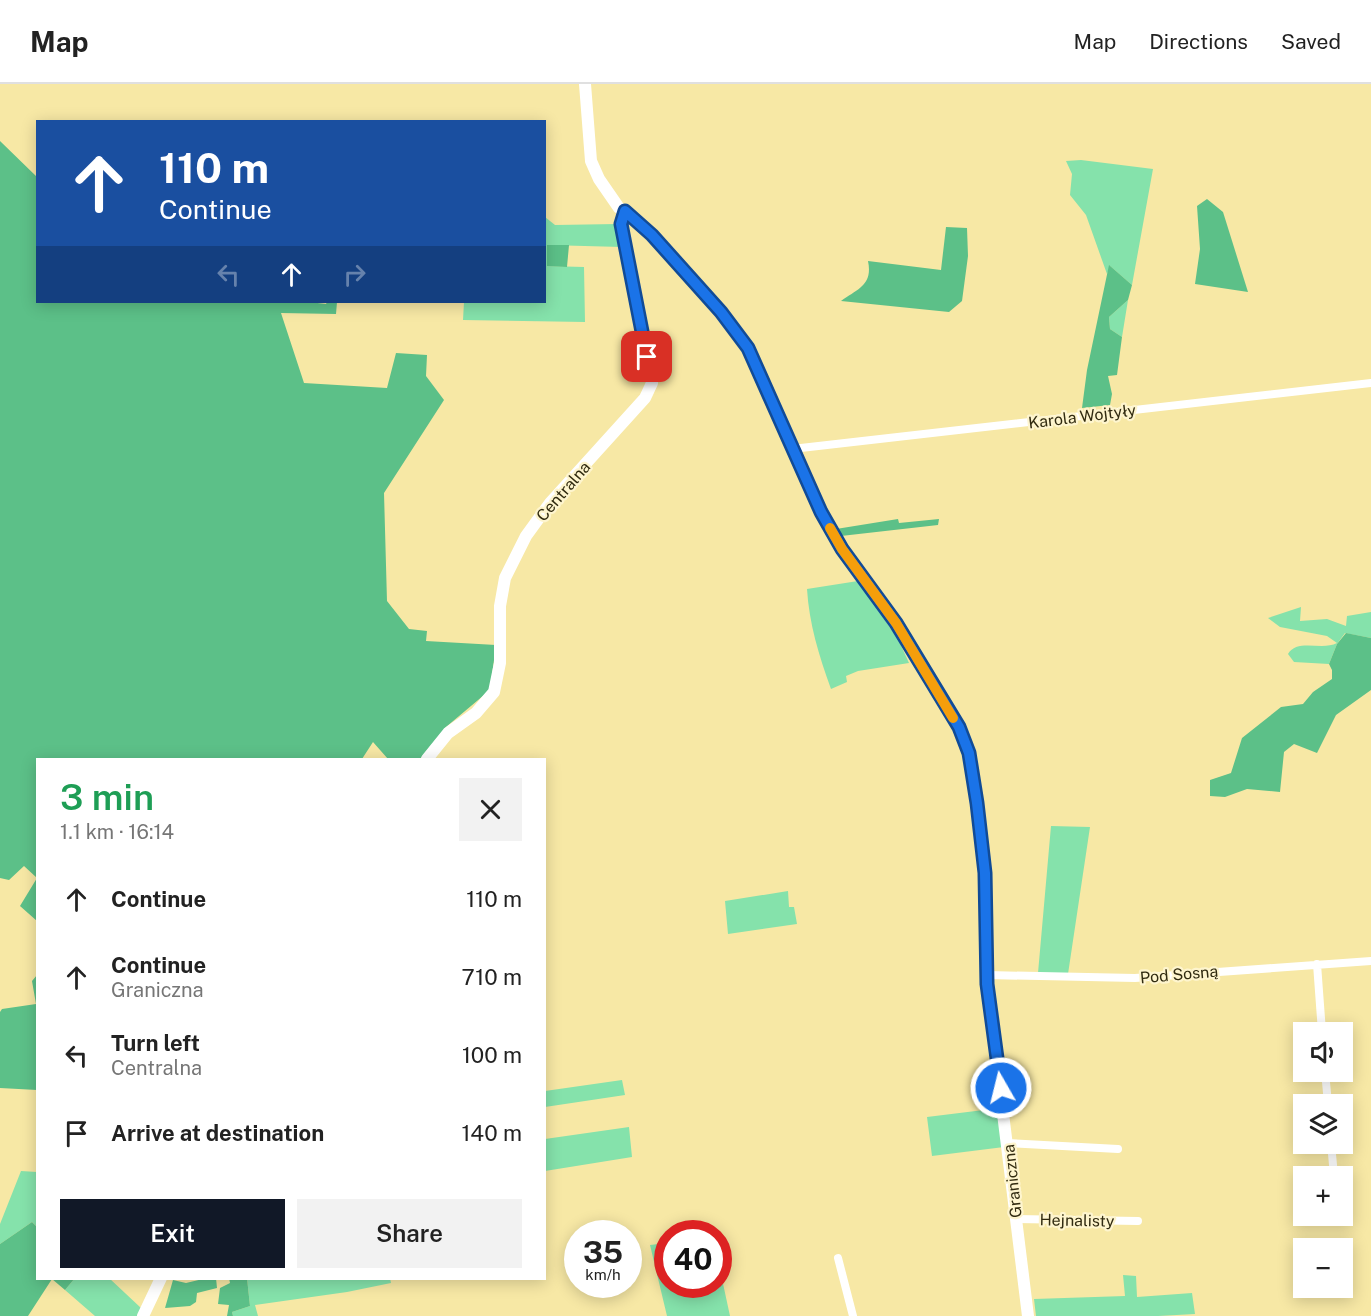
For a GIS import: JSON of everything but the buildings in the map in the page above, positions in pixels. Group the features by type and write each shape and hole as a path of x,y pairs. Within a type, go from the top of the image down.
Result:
{"street":[{"path":"585,84 591,160 599,179 619,208 625,211"},
{"name":"Graniczna","path":"625,211 652,235 721,312 748,348 821,512 842,549 896,623 959,727 969,753 985,868 987,975 1028,1316"},
{"name":"Centralna","path":"428,758 448,733 476,713 494,692 500,663 501,606 505,578 526,536 550,503 645,398 652,382 621,224 625,211"},
{"name":"Karola Wojtyły","path":"792,449 1371,383"},
{"name":"Pod Sosną","path":"987,975 1135,978 1371,961"},
{"path":"1317,964 1321,1022"},
{"path":"1007,1143 1118,1149"},
{"name":"Hejnalisty","path":"1016,1219 1138,1221"},
{"path":"838,1258 853,1316"},
{"path":"143,1316 160,1280"}],"green space":[{"path":"0,141 36,176 36,303 337,303 336,314 281,313 304,383 387,388 396,353 427,355 426,376 444,400 384,493 387,601 409,629 427,631 426,641 496,645 490,690 446,727 421,758 387,758 373,742 363,758 36,758 36,877 24,866 9,880 0,878"},
{"path":"1081,160 1153,169 1132,285 1110,266 1107,274 1086,215 1070,195 1072,174 1066,161"},
{"path":"1207,199 1223,212 1248,292 1195,284 1200,249 1197,206"},
{"path":"546,218 555,225 617,224 622,247 547,245 547,266 584,267 585,322 463,320 464,303 546,303"},
{"path":"946,227 967,228 968,256 962,301 949,312 841,301 866,281 868,261 941,270"},
{"path":"547,245 569,245 567,267 547,266"},
{"path":"1109,265 1132,285 1128,300 1109,317 1110,329 1122,337 1117,375 1108,376 1112,394 1110,405 1082,408 1087,370"},
{"path":"1128,300 1122,337 1110,329 1109,317"},
{"path":"898,519 899,523 939,519 938,525 841,536 836,529"},
{"path":"858,581 898,639 909,663 858,671 846,676 847,682 831,689 815,639 807,589"},
{"path":"1301,607 1300,621 1327,619 1346,626 1347,616 1371,612 1371,638 1345,633 1337,644 1329,664 1294,662 1288,654 1292,649 1337,643 1327,636 1280,627 1268,618"},
{"path":"1346,633 1371,638 1371,690 1336,715 1317,753 1294,744 1284,752 1280,792 1247,789 1225,797 1210,796 1210,780 1231,773 1242,738 1281,707 1303,704 1313,692 1332,679 1329,664 1337,644"},
{"path":"1051,826 1090,827 1068,974 1038,973"},
{"path":"36,880 36,920 20,906"},
{"path":"788,891 789,907 794,907 797,924 728,934 725,901"},
{"path":"36,976 36,1004 32,981"},
{"path":"36,1004 36,1090 0,1088 0,1012 2,1009"},
{"path":"622,1080 625,1095 546,1107 546,1091"},
{"path":"1000,1108 1004,1147 932,1156 927,1117"},
{"path":"629,1127 632,1157 546,1171 546,1139"},
{"path":"21,1171 36,1172 36,1226 32,1222 0,1244 0,1224"},
{"path":"32,1222 36,1226 36,1280 51,1280 28,1316 0,1316 0,1244"},
{"path":"650,1245 654,1245 654,1262"},
{"path":"1123,1275 1136,1276 1137,1297 1192,1293 1195,1314 1036,1316 1034,1299 1125,1296"},
{"path":"53,1280 73,1280 65,1290"},
{"path":"73,1280 111,1280 141,1308 137,1316 95,1316 65,1290"},
{"path":"173,1280 186,1283 216,1280 217,1288 197,1293 196,1302 190,1306 165,1308"},
{"path":"229,1280 247,1280 250,1306 232,1312 233,1316 227,1316 229,1305 218,1304 220,1288 230,1283"},
{"path":"247,1280 390,1280 391,1283 347,1292 255,1305 258,1316 233,1316 232,1312 250,1306"},
{"path":"663,1298 726,1298 730,1316 667,1316"}],"slow traffic":[{"path":"830,528 842,549 896,623 953,718"}],"route":[{"path":"647,357 621,224 625,211 652,235 721,312 748,348 821,512 842,549 896,623 959,727 969,753 977,803 985,873 987,984 1001,1088"}]}
